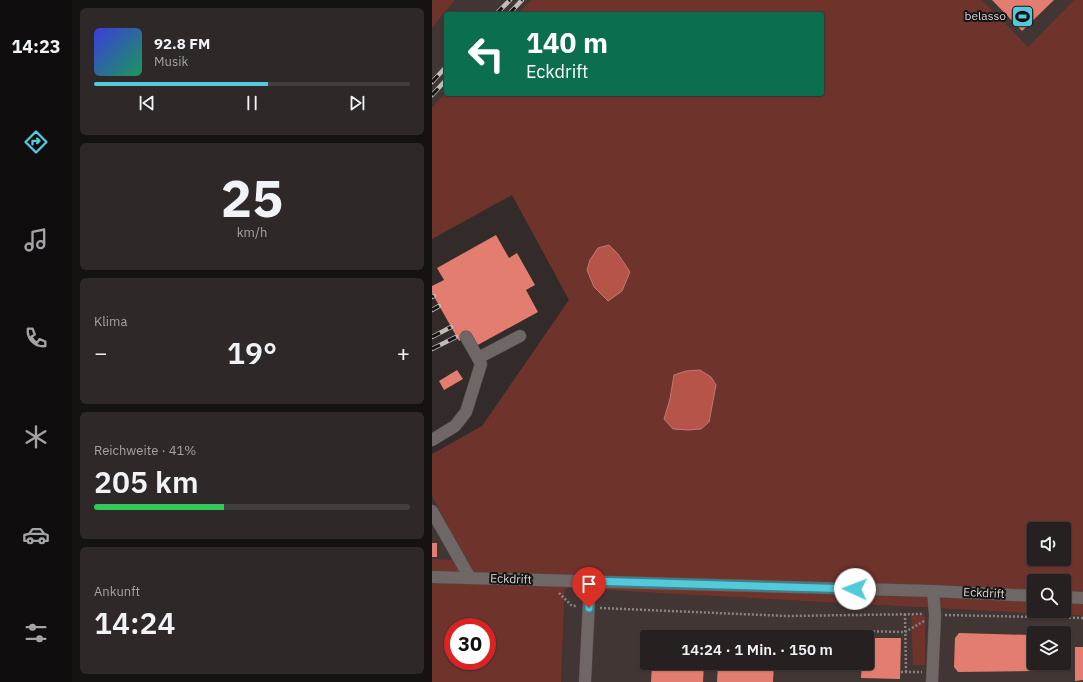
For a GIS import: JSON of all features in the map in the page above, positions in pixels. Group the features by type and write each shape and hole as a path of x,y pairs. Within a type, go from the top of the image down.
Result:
{"street":[{"path":"478,358 520,336"},
{"path":"432,440 455,426 466,412 481,364 466,337"},
{"path":"432,511 438,531 470,578"},
{"name":"Eckdrift","path":"432,577 933,591 1027,596"},
{"path":"586,682 590,581"},
{"path":"932,677 935,614 933,591"},
{"path":"1071,597 1083,598"}],"path":[{"path":"546,580 572,606 589,608 787,616 935,614 1083,618"},
{"path":"905,614 906,672"},
{"path":"874,631 905,632 935,614"},
{"path":"900,672 932,677"}],"shaded area":[{"path":"432,0 455,0 444,12 432,28"},
{"path":"455,0 531,0 520,12 445,12"},
{"path":"531,0 982,0 1028,47 1074,0 1083,0 1083,616 1071,615 1071,574 1027,574 1027,613 565,588 561,682 432,682 432,559 465,560 432,496 432,454 482,426 569,300 512,195 432,239 432,107 444,94 444,96 824,96 824,12 520,12"},
{"path":"982,0 1074,0 1028,48"},
{"path":"444,13 444,94 432,107 432,28"},
{"path":"609,245 618,254 630,272 622,291 608,301 594,287 587,270 590,260 598,248"},
{"path":"700,370 711,377 716,385 709,422 701,429 673,429 664,419 670,399 674,375 686,371"},
{"path":"432,496 465,560 432,559"},
{"path":"565,588 1027,613 1027,618 1071,618 1071,615 1083,616 1083,682 561,682"},
{"path":"911,615 925,616 925,665 913,665"}],"building":[{"name":"belasso","path":"992,0 1054,0 1022,31"},
{"path":"496,235 509,258 517,253 535,285 526,290 538,312 476,346 470,335 459,341 432,293 432,286 444,280 437,268"},
{"path":"457,370 463,379 444,390 439,381"},
{"path":"432,543 437,543 437,557 432,557"},
{"path":"959,633 1027,635 1027,670 1037,671 958,672 954,667 955,638"},
{"path":"874,638 901,638 900,679 861,678 862,670 874,670"},
{"path":"1075,647 1083,647 1083,680 1075,681"},
{"path":"652,670 704,670 703,682 651,682"},
{"path":"718,670 774,670 773,682 717,682"}],"railway":[{"path":"498,12 510,0"},
{"path":"511,12 522,0"},
{"path":"432,82 444,69"},
{"path":"432,95 444,82"},
{"path":"432,310 439,306"},
{"path":"432,337 451,327"},
{"path":"432,349 456,337"}],"place":[{"name":"belasso","path":"1022,16"}],"route":[{"path":"589,608 590,581 855,589"}]}
